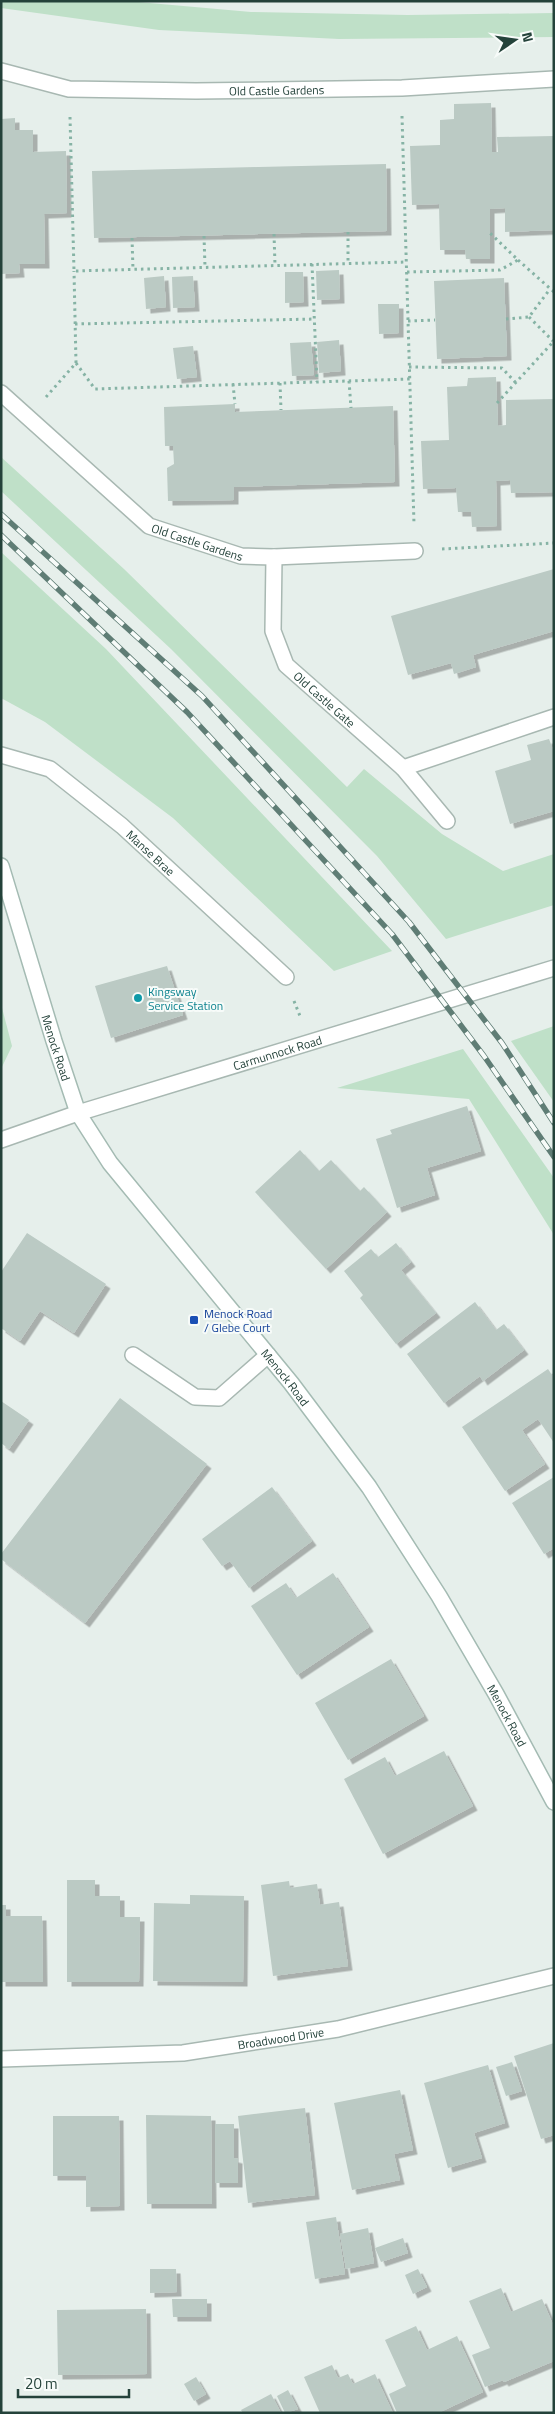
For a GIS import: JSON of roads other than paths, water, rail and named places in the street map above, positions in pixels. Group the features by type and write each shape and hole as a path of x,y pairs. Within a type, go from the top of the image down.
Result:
{"street":[{"name":"Old Castle Gardens","path":"1,71 69,89 196,91 402,88 554,79"},
{"name":"Old Castle Gardens","path":"1,393 149,526 241,556 274,557 415,551"},
{"name":"Old Castle Gate","path":"274,557 273,630 286,665 403,768 447,821"},
{"path":"403,768 554,717"},
{"name":"Manse Brae","path":"1,755 50,769 122,826 286,977"},
{"name":"Menock Road","path":"1,866 78,1113 110,1163 268,1355 369,1487 429,1581 496,1694 554,1802"},
{"name":"Carmunnock Road","path":"1,1140 78,1113 310,1044 554,968"},
{"path":"133,1355 195,1397 219,1398 268,1355"},
{"name":"Broadwood Drive","path":"1,2059 183,2053 338,2029 554,1976"}],"railway":[{"path":"1,514 202,696 409,922 502,1043 554,1123"},
{"path":"1,535 187,712 392,934 484,1056 554,1157"}],"place":[{"name":"Kingsway Service Station","path":"138,998"},
{"name":"Menock Road / Glebe Court","path":"194,1320"}]}
